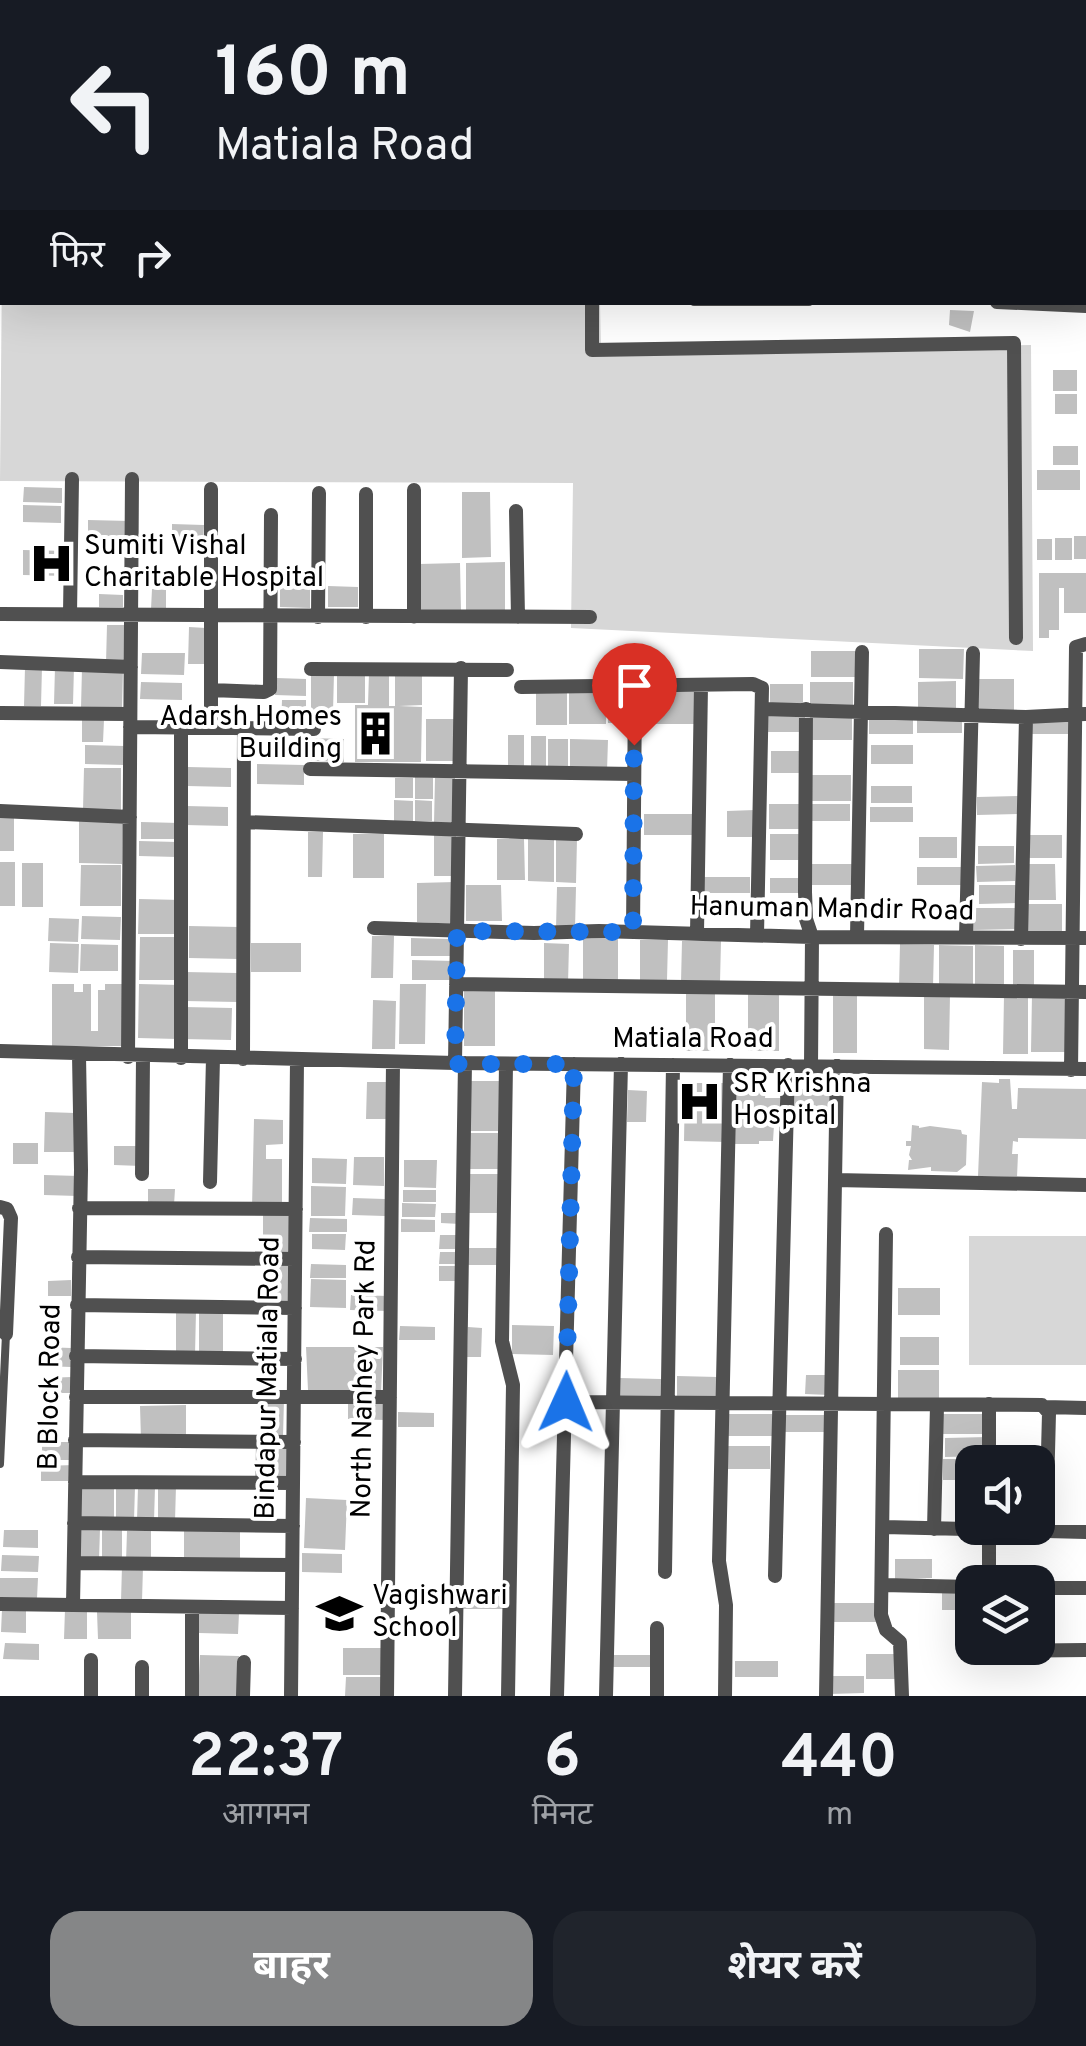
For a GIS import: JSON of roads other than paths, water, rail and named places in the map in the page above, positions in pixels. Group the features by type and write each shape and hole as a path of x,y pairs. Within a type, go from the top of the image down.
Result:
{"street":[{"path":"592,305 592,350 1014,343 1016,638"},
{"path":"70,614 72,478"},
{"path":"132,479 130,816 142,1174"},
{"path":"210,727 211,489"},
{"path":"414,490 414,617"},
{"path":"318,617 319,492"},
{"path":"366,494 366,617"},
{"path":"516,511 518,617"},
{"path":"211,690 270,689 272,515"},
{"path":"0,614 590,617"},
{"path":"1079,1070 1081,714 1076,647 1086,644"},
{"path":"857,936 862,652"},
{"path":"966,938 973,654"},
{"path":"0,662 130,666"},
{"path":"455,1696 460,668"},
{"path":"311,669 507,670"},
{"path":"521,687 753,684 764,692 757,935"},
{"path":"633,932 635,686"},
{"path":"698,933 700,686"},
{"path":"806,709 806,911 812,936 812,1066"},
{"path":"764,710 1081,714"},
{"path":"0,713 130,720 181,727 314,729"},
{"path":"1021,939 1026,716"},
{"path":"181,727 181,1058"},
{"path":"243,1059 244,727"},
{"path":"310,769 634,774"},
{"path":"0,811 130,816"},
{"path":"244,822 576,834"},
{"name":"Hanuman Mandir Road","path":"374,928 1079,938"},
{"path":"456,984 1079,992"},
{"name":"Matiala Road","path":"0,1051 506,1064 1079,1070"},
{"name":"B Block Road","path":"73,1605 80,1055"},
{"path":"210,1182 214,1058"},
{"name":"Bindapur Matiala Road","path":"291,1696 298,1060"},
{"name":"North Nanhey Park Rd","path":"388,1696 394,1062"},
{"path":"506,1064 502,1346 512,1372 508,1696"},
{"path":"557,1696 574,1064"},
{"path":"606,1696 621,1064"},
{"path":"665,1572 673,1065"},
{"path":"725,1696 726,1605 718,1561 730,1065"},
{"path":"775,1576 788,1065"},
{"path":"826,1696 837,1066"},
{"path":"836,1180 1086,1185"},
{"path":"0,1207 7,1209 11,1218 6,1334"},
{"path":"79,1208 296,1208"},
{"path":"886,1234 882,1624 900,1642 902,1696"},
{"path":"78,1258 295,1259"},
{"path":"77,1305 295,1308"},
{"path":"76,1356 294,1359"},
{"path":"76,1398 390,1398"},
{"path":"566,1402 1086,1408"},
{"path":"989,1404 989,1445"},
{"path":"934,1529 936,1406"},
{"path":"1045,1408 1049,1413 1048,1445"},
{"path":"76,1440 294,1442"},
{"path":"75,1482 293,1482"},
{"path":"74,1524 293,1526"},
{"path":"884,1528 955,1529"},
{"path":"1055,1532 1086,1532"},
{"path":"74,1562 292,1565"},
{"path":"884,1585 955,1587"},
{"path":"1055,1588 1086,1588"},
{"path":"0,1604 292,1608"},
{"path":"192,1607 192,1696"},
{"path":"657,1628 657,1696"},
{"path":"1055,1650 1086,1650"},
{"path":"91,1696 92,1660"},
{"path":"243,1696 244,1662"},
{"path":"142,1667 142,1696"}],"lane":[{"path":"0,1464 6,1334"}],"place":[{"name":"Sumiti Vishal Charitable Hospital","path":"51,563"},
{"name":"Adarsh Homes Building","path":"375,734"},
{"name":"SR Krishna Hospital","path":"700,1101"},
{"name":"Vagishwari School","path":"339,1613"}]}
